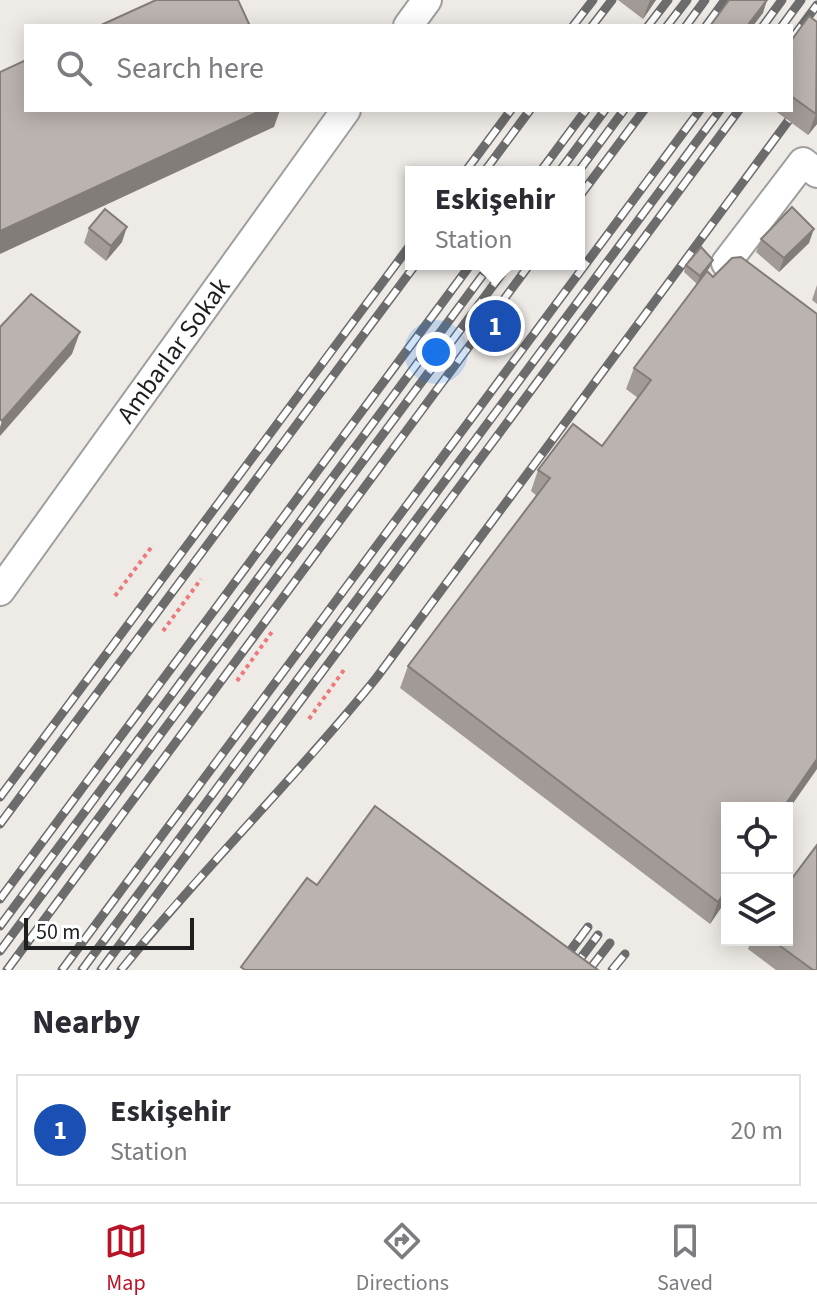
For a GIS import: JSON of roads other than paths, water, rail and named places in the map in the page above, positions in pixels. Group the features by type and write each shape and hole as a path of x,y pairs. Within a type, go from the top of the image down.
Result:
{"street":[{"path":"409,24 427,0"},
{"name":"Ambarlar Sokak","path":"0,591 345,112"},
{"path":"726,263 812,159"}],"railway":[{"path":"575,24 593,0"},
{"path":"594,24 612,0"},
{"path":"650,24 668,0"},
{"path":"669,24 687,0"},
{"path":"687,24 705,0"},
{"path":"707,24 725,0"},
{"path":"764,24 782,0"},
{"path":"783,24 801,0"},
{"path":"793,37 817,5"},
{"path":"121,970 377,677 817,82"},
{"path":"469,166 510,112"},
{"path":"488,166 529,112"},
{"path":"544,166 585,112"},
{"path":"563,166 604,112"},
{"path":"582,166 623,112"},
{"path":"585,189 643,112"},
{"path":"585,265 699,112"},
{"path":"82,970 719,112"},
{"path":"101,970 738,112"},
{"path":"0,797 405,252"},
{"path":"0,824 412,270"},
{"path":"0,899 467,270"},
{"path":"0,926 487,270"},
{"path":"0,951 505,270"},
{"path":"7,970 526,270"},
{"path":"62,970 581,270"},
{"path":"556,970 588,927"},
{"path":"572,970 598,935"},
{"path":"589,970 610,943"},
{"path":"612,970 625,954"}],"place":[{"name":"Eskişehir","path":"495,326"}]}
